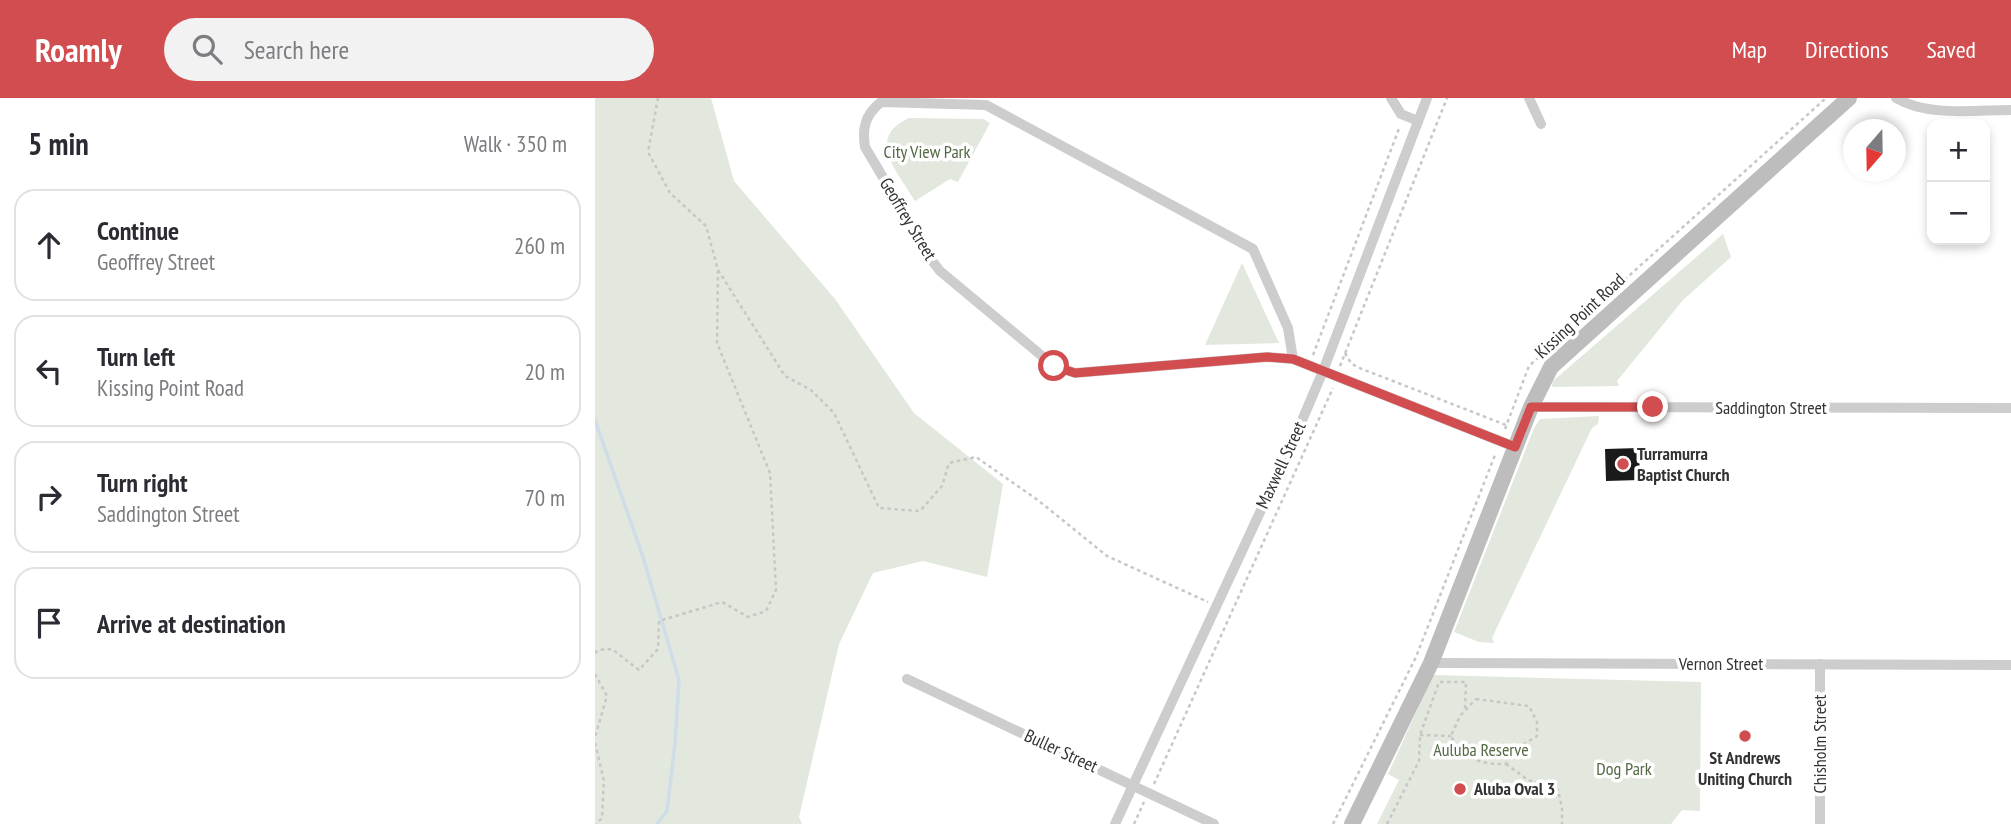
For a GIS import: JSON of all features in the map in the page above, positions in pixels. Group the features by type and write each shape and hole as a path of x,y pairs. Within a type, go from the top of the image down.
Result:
{"street":[{"path":"1391,98 1401,114 1418,121"},
{"name":"Maxwell Street","path":"1115,824 1295,437 1427,98"},
{"path":"1529,98 1541,124"},
{"name":"Kissing Point Road","path":"1352,824 1431,663 1531,407 1551,367 1849,98"},
{"path":"1896,98 1913,106 1929,109 2011,110"},
{"name":"Geoffrey Street","path":"1293,359 1288,328 1253,249 986,105 881,102 866,118 863,132 865,147 933,262 1054,366 1075,373 1267,357 1293,359 1515,447"},
{"name":"Saddington Street","path":"1531,407 2011,408"},
{"name":"Vernon Street","path":"1431,663 2011,665"},
{"name":"Chisholm Street","path":"1820,664 1820,824"},
{"name":"Buller Street","path":"907,679 1214,824"}],"path":[{"path":"595,653 598,650 612,649 639,670 658,649 659,621 722,602 748,617 767,611 776,590 770,473 717,343 718,270 706,226 670,192 648,152 658,98"},
{"path":"1341,366 1447,98"},
{"path":"1313,355 1400,126"},
{"path":"1381,246 1388,249"},
{"path":"718,270 785,376 811,390 834,413 879,508 920,511 942,486 949,463 976,457 1039,501 1107,556 1216,606"},
{"path":"1345,353 1357,367 1507,425"},
{"path":"1154,784 1333,388"},
{"path":"1333,824 1416,657 1495,455"},
{"path":"595,674 607,695 595,737"},
{"path":"1387,824 1419,761 1420,735 1439,682 1466,682 1465,710"},
{"path":"1451,736 1460,716 1476,699 1529,706 1537,722 1537,736 1516,749 1506,764"},
{"path":"1420,735 1451,736"},
{"path":"1451,736 1457,748 1470,757 1487,764 1506,764 1528,780 1557,790 1562,808 1562,824"},
{"path":"595,743 604,781 602,818 596,824"},
{"path":"1134,824 1145,799"}],"green space":[{"path":"595,98 711,98 734,181 835,299 914,413 1003,484 987,577 923,561 873,573 839,644 799,817 802,824 595,824"},
{"name":"City View Park","path":"909,118 983,119 990,123 958,182 950,179 915,201 894,167 887,145 889,135 896,126"},
{"path":"1723,234 1731,257 1683,300 1617,381 1619,386 1552,387 1553,381"},
{"path":"1242,263 1279,343 1205,345"},
{"path":"1599,416 1598,424 1592,428 1492,638 1494,643 1479,642 1454,632 1534,428 1540,419"},
{"name":"Auluba Reserve","path":"1433,675 1701,682 1700,811 1682,810 1671,824 1377,824 1399,780 1388,774"}],"building":[{"name":"Turramurra Baptist Church","path":"1639,448 1640,480 1606,481 1605,449"}],"waterway":[{"path":"595,420 643,557 679,680 667,811 657,824"}],"place":[{"name":"Turramurra Baptist Church","path":"1623,464"},
{"name":"St Andrews Uniting Church","path":"1745,736"},
{"name":"Aluba Oval 3","path":"1460,789"}],"route":[{"path":"1054,366 1075,373 1267,357 1293,359 1515,447 1531,407 1653,407"}],"park label":[{"name":"Dog Park","path":"1624,769"}]}
